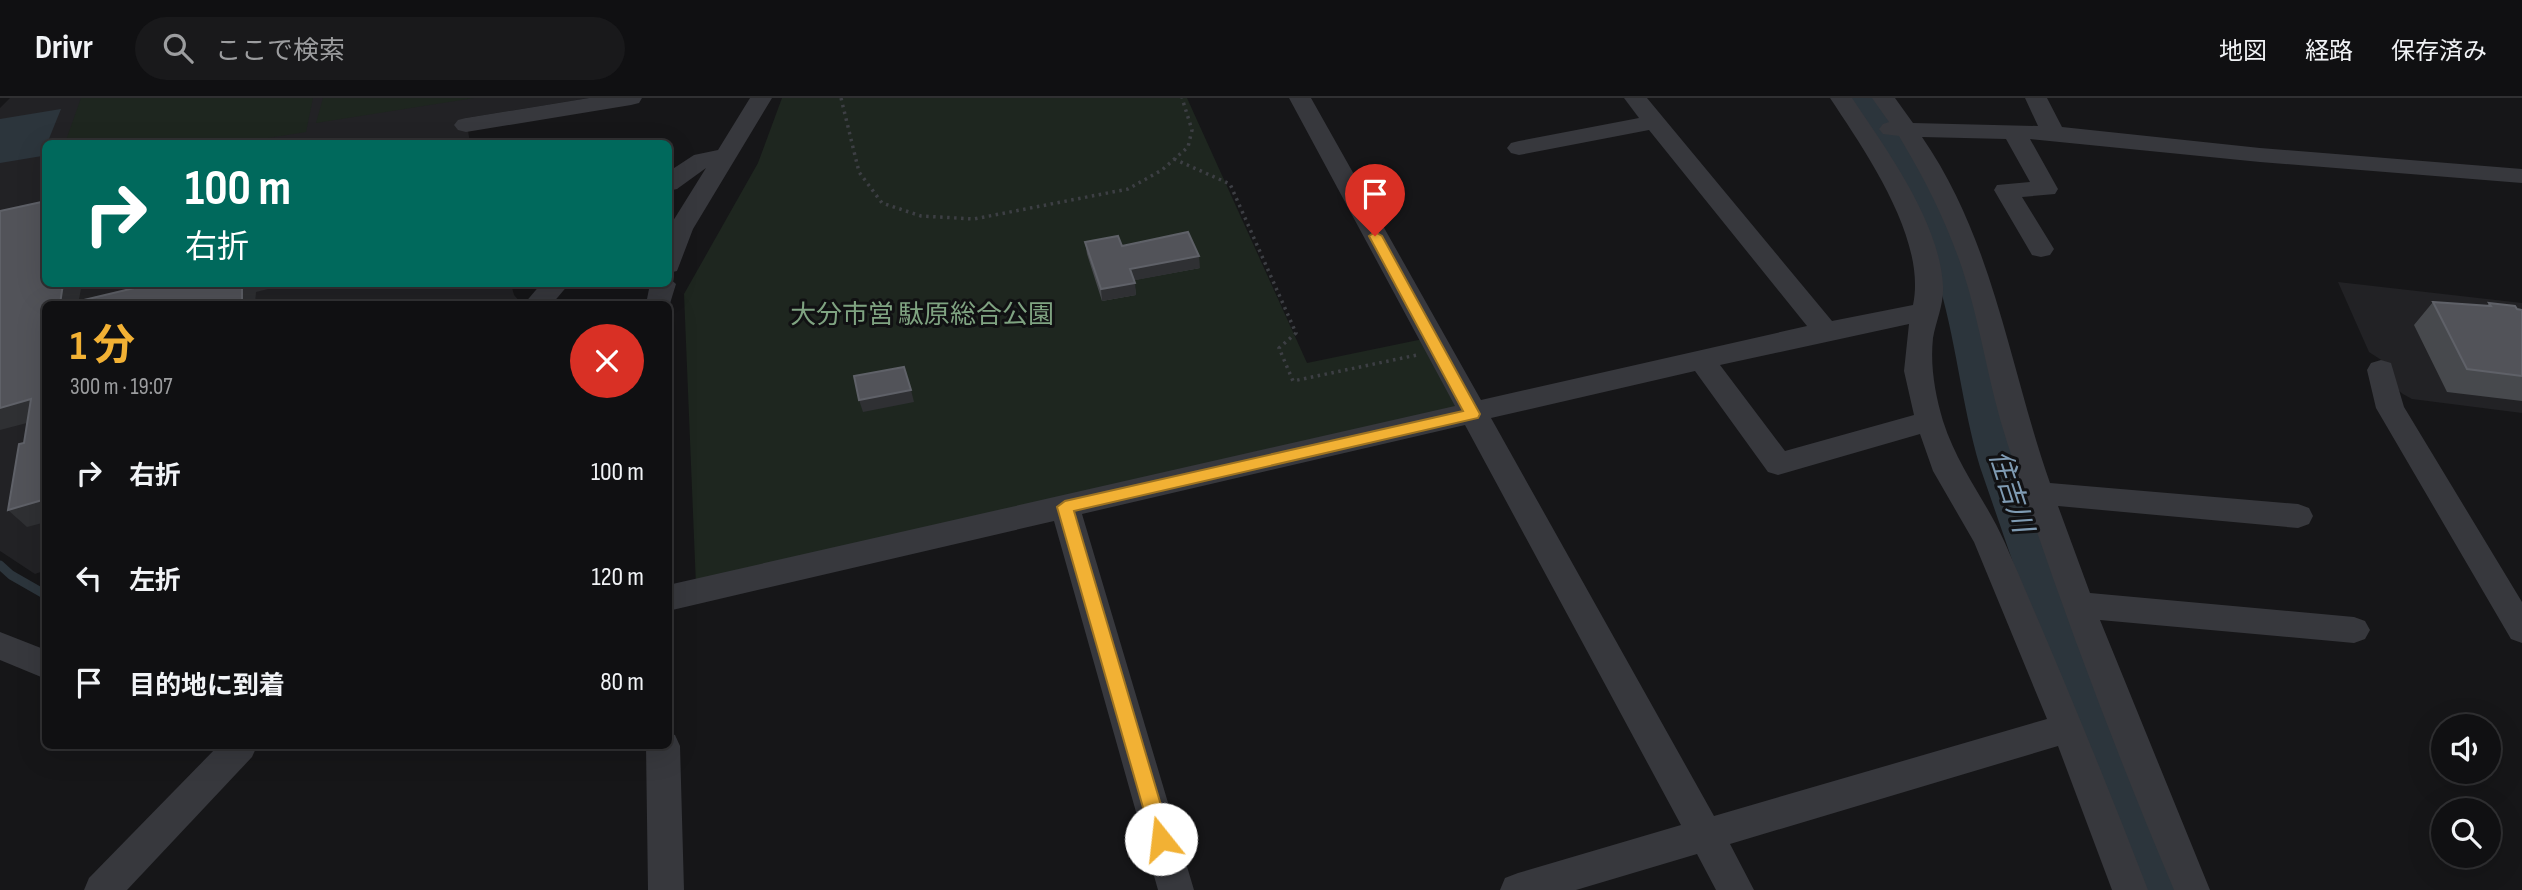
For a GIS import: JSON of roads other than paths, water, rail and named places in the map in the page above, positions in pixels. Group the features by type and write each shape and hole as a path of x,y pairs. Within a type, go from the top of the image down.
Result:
{"street":[{"path":"466,125 631,98"},
{"path":"672,254 681,229 761,98"},
{"path":"1300,98 1736,890"},
{"path":"1636,98 1826,331"},
{"path":"1841,98 1867,130 1888,169 1923,247 1930,288 1920,338 1918,370 1929,421 1948,471 1988,539 2068,728 2130,890"},
{"path":"1883,98 1963,236 1983,294 2010,408 2038,493 2157,809 2192,890"},
{"path":"2035,98 2053,133"},
{"path":"1519,148 1655,122"},
{"path":"1867,130 2053,133 2259,155 2522,176"},
{"path":"2014,132 2046,189 2006,190 2041,249"},
{"path":"672,181 702,160 728,155"},
{"path":"540,301 553,287"},
{"path":"672,597 1826,331 1926,313"},
{"path":"1702,360 1778,464 1929,421"},
{"path":"2381,370 2390,408 2522,630"},
{"path":"2038,493 2298,516"},
{"path":"1065,507 1176,890"},
{"path":"2080,605 2354,630"},
{"path":"0,646 42,663"},
{"path":"1518,890 2068,728"},
{"path":"102,890 237,749"},
{"path":"663,749 666,890"}],"waterway":[{"name":"住吉川","path":"1863,98 1917,183 1949,252 1964,300 1989,420 2002,467 2154,890"},
{"path":"0,565 11,575 42,593"}],"park label":[{"name":"大分市営 駄原総合公園","path":"922,314"}]}
